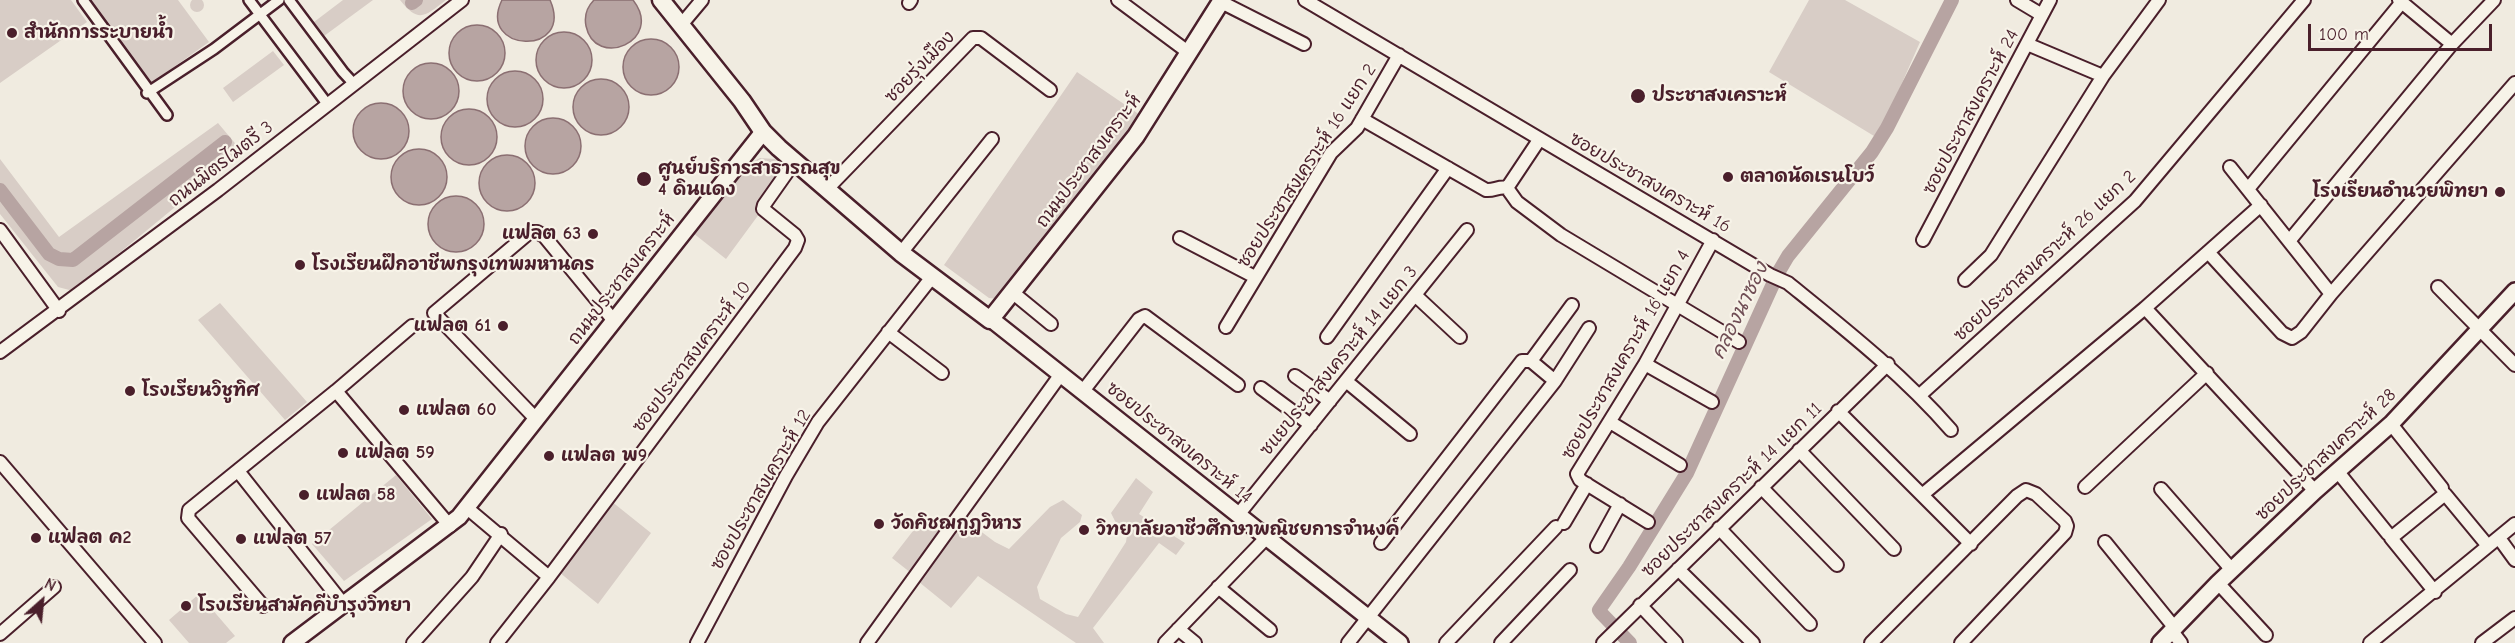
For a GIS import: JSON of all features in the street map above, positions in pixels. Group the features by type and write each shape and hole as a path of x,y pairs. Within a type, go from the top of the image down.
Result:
{"main road":[{"path":"647,0 677,28"},
{"path":"661,0 677,28 740,116 763,132 902,253 991,319"},
{"name":"ถนนประชาสงเคราะห์","path":"991,319 1136,136 1221,1"}],"street":[{"path":"83,0 167,115"},
{"path":"249,0 328,105"},
{"path":"148,92 214,48 279,0"},
{"path":"289,0 354,84"},
{"name":"ถนนมิตรไมตรี 3","path":"0,352 59,311 462,0"},
{"path":"677,28 702,0"},
{"path":"1118,0 1188,52"},
{"name":"ซอยประชาสงเคราะห์ 16","path":"1305,0 1539,140 1770,275 1788,283 1888,364 1951,430"},
{"path":"2017,0 2042,15"},
{"name":"ซอยประชาสงเคราะห์ 24","path":"1923,240 2050,0"},
{"path":"1965,280 1991,255 2103,76 2159,0"},
{"name":"ซอยประชาสงเคราะห์ 26 แยก 2","path":"1920,395 2135,201 2304,0"},
{"path":"2290,240 2452,44 2494,0"},
{"path":"1221,1 1304,44"},
{"path":"2248,189 2400,1 2452,44"},
{"name":"ซอยรุ่งเมือง","path":"827,189 973,38 981,38 1050,90"},
{"path":"2027,44 2103,76"},
{"name":"ซอยประชาสงเคราะห์ 16 แยก 2","path":"1226,327 1331,153 1362,119 1399,55"},
{"path":"2208,252 2282,333 2292,338 2301,332 2331,294 2515,84"},
{"path":"1362,119 1486,190 1491,191 1499,186 1507,188 1517,202 1561,236 1739,342"},
{"name":"ถนนประชาสงเคราะห์","path":"292,643 450,526 467,508 763,132"},
{"path":"902,253 992,139"},
{"path":"1507,188 1539,140"},
{"name":"ซอยประชาสงเคราะห์ 10","path":"497,643 795,248 798,240 795,235 763,210 764,205 795,161"},
{"path":"2230,167 2331,294"},
{"path":"1327,337 1448,168"},
{"path":"1922,495 2145,308 2261,205"},
{"path":"0,230 59,311"},
{"name":"ซแยประชาสงเคราะห์ 14 แยก 3","path":"1238,515 1467,230"},
{"path":"536,419 434,314 530,232 537,232 544,236 614,321"},
{"path":"1180,238 1255,277"},
{"name":"ซอยประชาสงเคราะห์ 16 แยก 4","path":"1648,522 1577,478 1577,474 1645,364 1713,240"},
{"name":"ซอยประชาสงเคราะห์ 12","path":"697,643 786,476 818,422 932,277"},
{"path":"2438,287 2515,365"},
{"name":"ซอยประชาสงเคราะห์ 28","path":"2160,643 2218,583 2315,491 2391,424 2515,291"},
{"path":"1012,292 1050,324"},
{"path":"1415,295 1460,337"},
{"path":"1531,361 1572,304"},
{"path":"2145,308 2315,491"},
{"path":"1083,391 1139,319 1145,315 1238,385"},
{"name":"ซอยประชาสงเคราะห์ 14","path":"991,319 1400,643"},
{"path":"263,606 187,514 189,510 412,326"},
{"path":"1347,643 1555,381 1589,328"},
{"path":"888,332 942,373"},
{"path":"1381,543 1522,361 1531,361 1555,381"},
{"path":"1645,364 1712,402"},
{"name":"ซอยประชาสงเคราะห์ 14 แยก 11","path":"1606,640 1888,364"},
{"path":"2085,487 2207,373"},
{"path":"867,643 1061,374"},
{"path":"1295,376 1330,401"},
{"path":"1346,381 1410,434"},
{"path":"1261,388 1311,425"},
{"path":"336,391 450,526"},
{"path":"1839,411 1971,544"},
{"path":"1610,422 1680,465"},
{"path":"2391,424 2442,488"},
{"path":"1799,450 1894,549"},
{"path":"0,462 155,643"},
{"path":"238,471 344,605"},
{"path":"2338,472 2388,534"},
{"path":"1446,643 1560,525 1587,484"},
{"path":"1761,487 1838,565"},
{"path":"2161,489 2232,570"},
{"path":"1871,643 2026,490 2036,494 2065,521 2067,526 2065,532 1961,643"},
{"path":"2435,592 2391,538 2445,494 2488,546"},
{"path":"1597,546 1620,504"},
{"path":"467,508 501,534 549,577"},
{"path":"2370,643 2435,592 2515,524"},
{"path":"1719,528 1810,624"},
{"path":"413,643 466,584 501,534"},
{"path":"1165,643 1266,538"},
{"path":"2499,538 2515,560"},
{"path":"2105,542 2181,643"},
{"path":"1678,569 1753,643"},
{"path":"1501,643 1570,570"},
{"path":"2218,583 2266,635"},
{"path":"0,634 54,587"},
{"path":"1218,587 1270,630"},
{"path":"1640,605 1676,643"},
{"path":"2482,643 2515,618"},
{"path":"1178,629 1195,643"}],"shaded area":[{"path":"194,-2 200,-2 204,5 200,12 194,12 190,8 190,2"},
{"path":"0,0 71,0 87,22 0,83"},
{"path":"88,0 178,0 209,42 150,84"},
{"path":"343,0 373,0 324,36 314,22"},
{"path":"400,0 446,0 433,10 417,15"},
{"path":"502,0 550,0 554,19 549,32 539,39 526,41 512,38 502,30 498,18"},
{"path":"594,0 633,0 641,15 640,28 635,38 625,45 613,48 602,46 592,39 585,19"},
{"path":"1809,0 1845,0 1920,42 1884,124 1874,136 1769,72"},
{"path":"472,25 482,25 497,33 503,42 505,53 503,64 497,73 482,81 472,81 461,76 454,69 449,58 449,48 454,37 461,30"},
{"path":"559,32 569,32 584,40 590,49 592,60 590,71 584,80 569,88 559,88 548,83 541,76 536,65 536,55 541,44 548,37"},
{"path":"646,39 656,39 671,47 677,56 679,67 677,78 671,87 656,95 646,95 635,90 628,83 623,72 623,62 628,51 635,44"},
{"path":"273,51 284,65 233,102 223,88"},
{"path":"426,63 436,63 451,71 457,80 459,91 457,102 451,111 436,119 426,119 415,114 408,107 403,96 403,86 408,75 415,68"},
{"path":"510,71 520,71 535,79 541,88 543,99 541,110 535,119 520,127 510,127 499,122 492,115 487,104 487,94 492,83 499,76"},
{"path":"1077,72 1143,117 998,299 989,298 944,265"},
{"path":"596,79 606,79 621,87 627,96 629,107 627,118 621,127 606,135 596,135 585,130 578,123 573,112 573,102 578,91 585,84"},
{"path":"376,103 386,103 401,111 407,120 409,131 407,142 401,151 386,159 376,159 365,154 358,147 353,136 353,126 358,115 365,108"},
{"path":"464,109 474,109 489,117 495,126 497,137 495,148 489,157 474,165 464,165 453,160 446,153 441,142 441,132 446,121 453,114"},
{"path":"548,118 558,118 573,126 579,135 581,146 579,157 573,166 558,174 548,174 537,169 530,162 525,151 525,141 530,130 537,123"},
{"path":"218,123 239,148 236,157 73,291 58,287 0,214 0,159 59,237"},
{"path":"414,149 424,149 439,157 445,166 447,177 445,188 439,197 424,205 414,205 403,200 396,193 391,182 391,172 396,161 403,154"},
{"path":"502,155 512,155 527,163 533,172 535,183 533,194 527,203 512,211 502,211 491,206 484,199 479,188 479,178 484,167 491,160"},
{"path":"760,158 775,159 786,166 765,206 726,259 693,233 748,164"},
{"path":"451,196 461,196 476,204 482,213 484,224 482,235 476,244 461,252 451,252 440,247 433,240 428,229 428,219 433,208 440,201"},
{"path":"220,303 307,402 285,420 198,320"},
{"path":"396,475 432,519 344,581 312,544"},
{"path":"1136,478 1153,492 1139,514 1185,543 1176,555 1159,543 1093,628 1104,643 1076,643 978,576 951,608 919,582 963,518 995,542 1009,549 1050,507 1063,500 1082,515 1080,522 1061,538 1037,587 1040,599 1066,614 1078,617 1126,542 1127,535 1118,527 1111,513"},
{"path":"611,501 651,533 598,604 559,572"},
{"path":"923,518 942,533 911,573 892,558"},
{"path":"199,594 235,636 226,643 189,643 169,620"}],"waterway":[{"path":"412,3 416,0"},
{"name":"คลองนาซอง","path":"1630,643 1599,610 1629,567 1687,473 1778,273 1788,256 1872,152 1887,128 1952,0"},
{"path":"0,190 49,254 59,259 73,260 225,142"}],"place":[{"name":"สำนักการระบายน้ำ","path":"12,33"},
{"name":"ประชาสงเคราะห์","path":"1638,96"},
{"name":"ตลาดนัดเรนโบว์","path":"1728,177"},
{"name":"ศูนย์บริการสาธารณสุข 4 ดินแดง","path":"644,179"},
{"name":"โรงเรียนอำนวยพิทยา","path":"2500,192"},
{"name":"แฟลต 63","path":"593,234"},
{"name":"โรงเรียนฝึกอาชีพกรุงเทพมหานคร","path":"300,265"},
{"name":"แฟลต 61","path":"503,326"},
{"name":"โรงเรียนวิชูทิศ","path":"130,391"},
{"name":"แฟลต 60","path":"404,410"},
{"name":"แฟลต 59","path":"343,453"},
{"name":"แฟลต พ9","path":"549,456"},
{"name":"แฟลต 58","path":"304,495"},
{"name":"วัดคิชฌกูฎวิหาร","path":"879,524"},
{"name":"วิทยาลัยอาชีวศึกษาพณิชยการจำนงค์","path":"1084,530"},
{"name":"แฟลต ค2","path":"36,538"},
{"name":"แฟลต 57","path":"241,539"},
{"name":"โรงเรียนสามัคคีบํารุงวิทยา","path":"186,606"}]}
